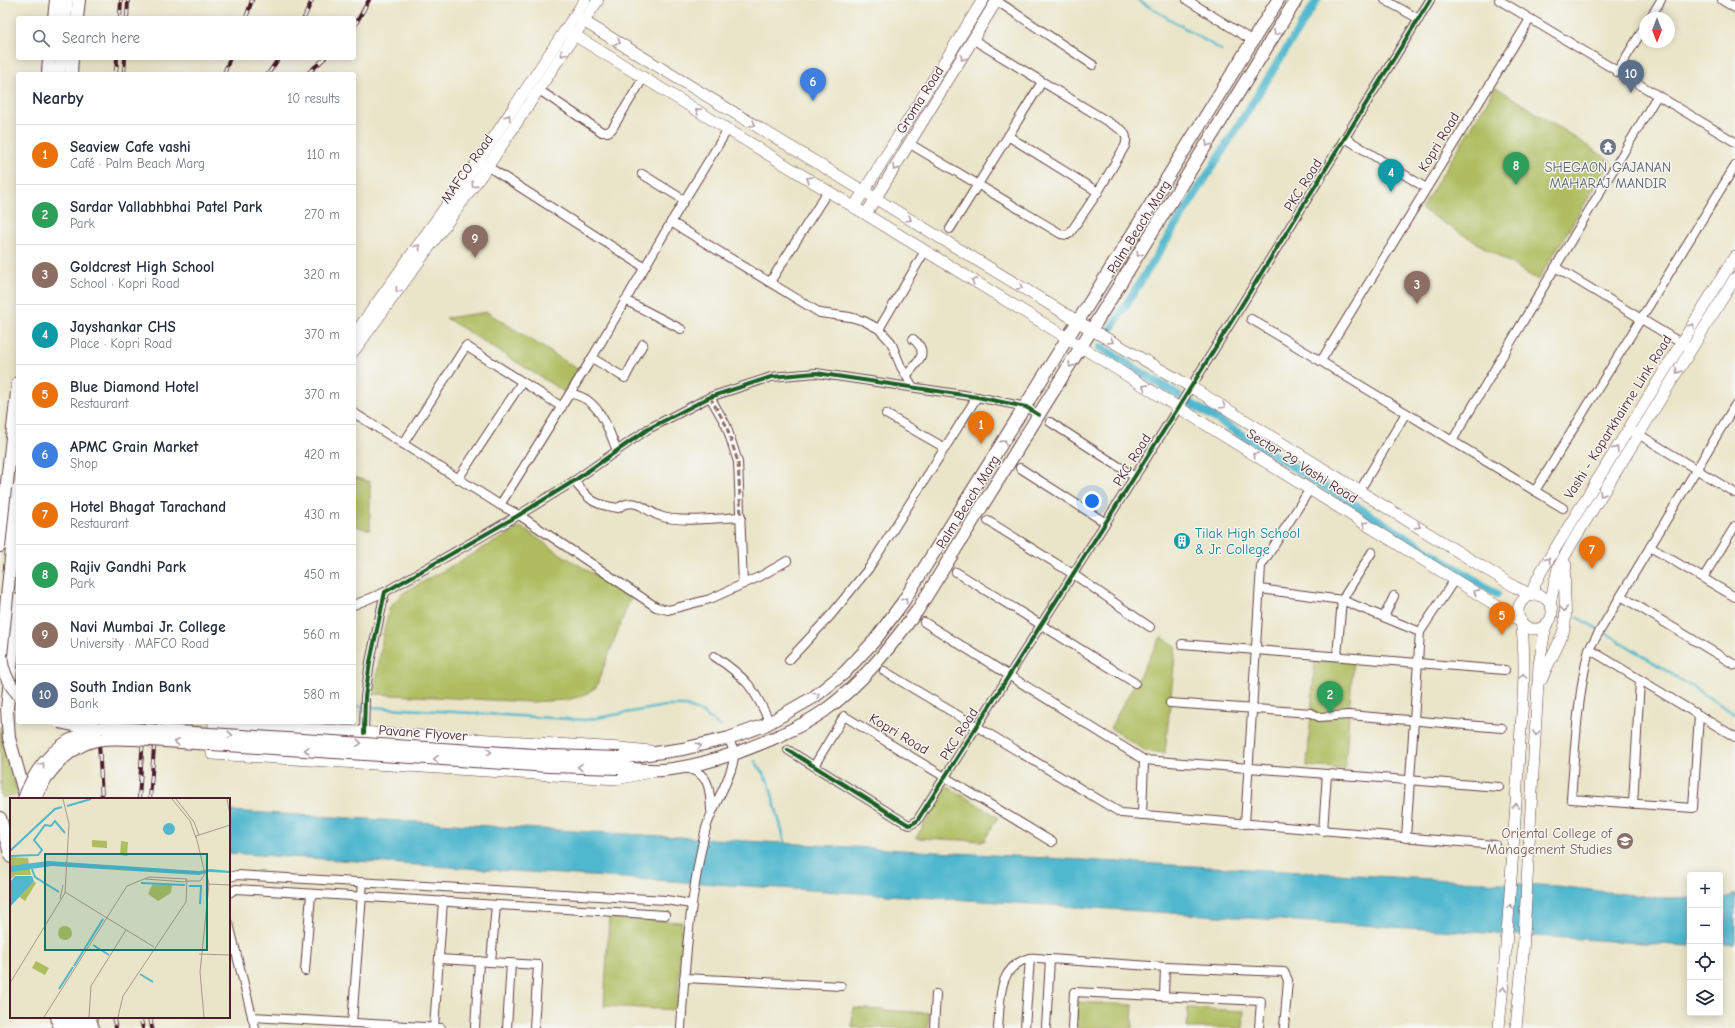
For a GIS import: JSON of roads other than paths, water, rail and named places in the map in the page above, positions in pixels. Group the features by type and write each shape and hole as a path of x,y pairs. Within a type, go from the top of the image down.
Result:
{"main road":[{"path":"54,16 56,0"},
{"path":"65,16 67,0"},
{"path":"77,16 79,0"},
{"name":"MAFCO Road","path":"580,19 586,0"},
{"name":"MAFCO Road","path":"356,348 484,163 580,19 598,0"},
{"name":"Groma Road","path":"854,207 983,0"},
{"name":"Palm Beach Marg","path":"660,752 683,750 729,738 770,723 814,697 844,673 875,640 904,602 1026,407 1077,321 1278,0"},
{"name":"Palm Beach Marg","path":"660,770 682,768 734,754 772,740 824,711 855,685 888,650 917,611 1082,348 1296,0"},
{"name":"Groma Road","path":"866,214 997,1"},
{"name":"Sector 29 Vashi Road","path":"580,19 1077,321 1191,387 1532,595"},
{"name":"MAFCO Road","path":"356,332 539,90 571,33"},
{"name":"Sector 29 Vashi Road","path":"571,33 1067,338 1520,621"},
{"path":"48,72 49,60"},
{"path":"59,72 61,60"},
{"path":"71,72 72,60"},
{"name":"Vashi - Koparkhairne Link Road","path":"1532,595 1534,586 1542,570 1735,256"},
{"name":"Vashi - Koparkhairne Link Road","path":"1550,604 1558,568 1572,543 1735,278"},
{"path":"0,546 4,479 16,397"},
{"path":"16,508 0,656 4,673 16,692"},
{"path":"1538,696 1546,667 1563,631 1565,623 1564,574 1572,543"},
{"path":"1499,1028 1508,942 1523,680 1523,646 1518,610 1523,600 1532,595 1543,597 1550,604 1551,615 1546,624 1540,655 1528,874 1516,1028"},
{"path":"16,614 3,708 9,738 25,798"},
{"path":"1520,621 1524,625 1535,628 1546,624"},
{"path":"68,724 102,727"},
{"path":"214,724 212,754 618,779 660,770"},
{"path":"229,724 621,748 660,752"},
{"name":"Pavane Flyover","path":"25,798 34,777 45,761 58,748 78,735 102,727 550,756 619,763 660,770"},
{"name":"Pavane Flyover","path":"35,798 43,782 53,768 65,756 83,745 102,739 135,739 549,766 619,763 660,752"},
{"path":"1,821 10,853"},
{"path":"57,1018 60,1028"},
{"path":"68,1018 71,1028"},
{"path":"79,1018 82,1028"},
{"path":"90,1018 93,1028"}],"street":[{"path":"1187,0 1253,41"},
{"path":"1384,0 1418,19"},
{"name":"PKC Road","path":"788,750 910,825 918,821 1178,408 1429,0"},
{"path":"1499,0 1735,142"},
{"path":"1654,12 1661,0"},
{"path":"1722,0 1735,8"},
{"path":"997,1 1093,65"},
{"name":"Kopri Road","path":"1321,361 1530,19"},
{"path":"1617,72 1639,36"},
{"path":"910,144 978,186 1064,235 1070,233 1098,192 1125,146 1127,140 1126,134 974,40"},
{"path":"539,90 602,132 608,132 612,129 644,77"},
{"path":"950,229 1042,82"},
{"path":"1452,441 1657,96"},
{"path":"500,505 592,358 644,267 728,129"},
{"path":"1008,136 1098,192"},
{"path":"1345,138 1426,188"},
{"path":"484,163 644,267"},
{"path":"1534,491 1735,166"},
{"path":"642,174 684,200"},
{"path":"770,282 828,191"},
{"path":"671,222 820,313 850,317 864,321 879,329 891,342 901,367 913,387"},
{"path":"879,329 925,251"},
{"path":"1555,266 1691,349"},
{"path":"626,300 681,329"},
{"path":"1251,319 1563,508"},
{"path":"907,375 922,356 923,350 920,344 914,339"},
{"path":"592,358 625,378 643,344"},
{"path":"402,444 466,346 562,407"},
{"path":"356,604 385,592 519,515 574,481 648,429 710,397 771,377 816,372 977,397 1026,407 1039,416"},
{"path":"458,479 522,382"},
{"path":"570,393 587,400 596,408 607,425 618,451"},
{"path":"710,397 726,425 738,462 743,584"},
{"path":"789,660 831,615 869,568 977,397"},
{"path":"1699,715 1693,808 1571,799 1578,712 1582,680 1589,650 1735,405"},
{"path":"1360,490 1406,413"},
{"path":"356,414 500,505 519,515 656,607 668,610 710,599 760,576 787,561"},
{"path":"886,414 945,448"},
{"path":"1050,422 1135,477"},
{"path":"1629,428 1735,493"},
{"path":"1020,468 1106,523"},
{"path":"574,481 590,500 618,508 626,502 630,502 650,510 661,517 685,519 741,517"},
{"path":"1245,824 1261,566 1310,490"},
{"path":"988,521 1073,574 1150,627"},
{"path":"1703,578 1735,526"},
{"path":"1650,547 1735,597"},
{"path":"1337,656 1342,600 1372,552"},
{"path":"956,572 1135,683"},
{"path":"1406,838 1420,632 1455,579"},
{"path":"1260,589 1342,600 1420,632"},
{"path":"364,733 365,697 370,662 385,592"},
{"path":"1384,617 1394,596"},
{"path":"1621,596 1735,665"},
{"path":"924,622 1144,760 1498,787"},
{"path":"1182,644 1505,670"},
{"path":"1589,650 1735,737"},
{"path":"714,656 749,683 770,723"},
{"path":"884,671 1121,813 1495,845"},
{"path":"1633,804 1640,680"},
{"path":"1170,702 1311,712 1319,717 1349,715 1502,728"},
{"name":"Kopri Road","path":"814,766 844,716 1052,842"},
{"path":"681,1028 688,926 692,901 705,832 711,813 729,773 734,754 729,738"},
{"path":"1142,815 1144,760"},
{"path":"682,768 696,772 705,780 710,791 711,813"},
{"path":"1323,831 1327,774"},
{"path":"230,877 237,875 692,901"},
{"path":"352,1023 363,882"},
{"path":"230,892 236,889 665,914"},
{"path":"305,971 311,894"},
{"path":"434,1028 443,901"},
{"path":"491,962 496,904"},
{"path":"230,928 255,1028"},
{"path":"1025,1028 1030,958"},
{"path":"998,1028 1002,982 1010,968 1030,958 1165,967 1284,972 1288,980 1284,1028"},
{"path":"439,959 538,965 534,1028"},
{"path":"1046,1028 1050,959"},
{"path":"475,1028 479,961"},
{"path":"507,1028 511,963"},
{"path":"1164,996 1165,967"},
{"path":"684,978 841,986"},
{"path":"1072,1028 1074,992 1261,1001 1259,1028"},
{"path":"934,1028 936,994"},
{"path":"252,1017 441,1028"}],"water":[{"path":"90,795 126,798 86,798"},
{"path":"230,811 1557,886 1658,898 1687,898 1687,946 230,853"},
{"path":"1735,894 1735,944 1723,945 1723,898"}],"waterway":[{"path":"1138,0 1221,50"},
{"path":"1109,332 1317,0"},
{"path":"1100,347 1178,395"},
{"path":"1189,402 1341,497"},
{"path":"1348,501 1497,594"},
{"path":"1578,618 1613,637 1735,714"},
{"path":"356,706 585,720 665,706 686,706 703,713 720,727"},
{"path":"755,761 769,783 786,846"}],"railway":[{"path":"120,16 121,0"},
{"path":"127,16 128,0"},
{"path":"247,16 252,0"},
{"path":"305,16 312,0"},
{"path":"356,23 369,0"},
{"path":"116,72 117,60"},
{"path":"124,72 125,60"},
{"path":"225,72 229,60"},
{"path":"269,72 278,60"},
{"path":"309,72 323,60"},
{"path":"98,724 102,798"},
{"path":"139,798 144,724"},
{"path":"150,798 156,724"},
{"path":"113,1018 116,1028"},
{"path":"140,1018 143,1028"},
{"path":"150,1018 152,1028"}],"place":[{"name":"South Indian Bank","path":"1631,93"},
{"name":"APMC Grain Market","path":"813,101"},
{"name":"SHEGAON GAJANAN MAHARAJ MANDIR","path":"1608,147"},
{"name":"Rajiv Gandhi Park","path":"1516,185"},
{"name":"Jayshankar CHS","path":"1391,192"},
{"name":"Navi Mumbai Jr. College","path":"475,258"},
{"name":"Goldcrest High School","path":"1417,304"},
{"name":"Seaview Cafe vashi","path":"981,444"},
{"name":"Tilak High School & Jr. College","path":"1182,541"},
{"name":"Hotel Bhagat Tarachand","path":"1592,569"},
{"name":"Blue Diamond Hotel","path":"1502,635"},
{"name":"Sardar Vallabhbhai Patel Park","path":"1330,714"},
{"name":"Oriental College of Management Studies","path":"1625,841"}]}
